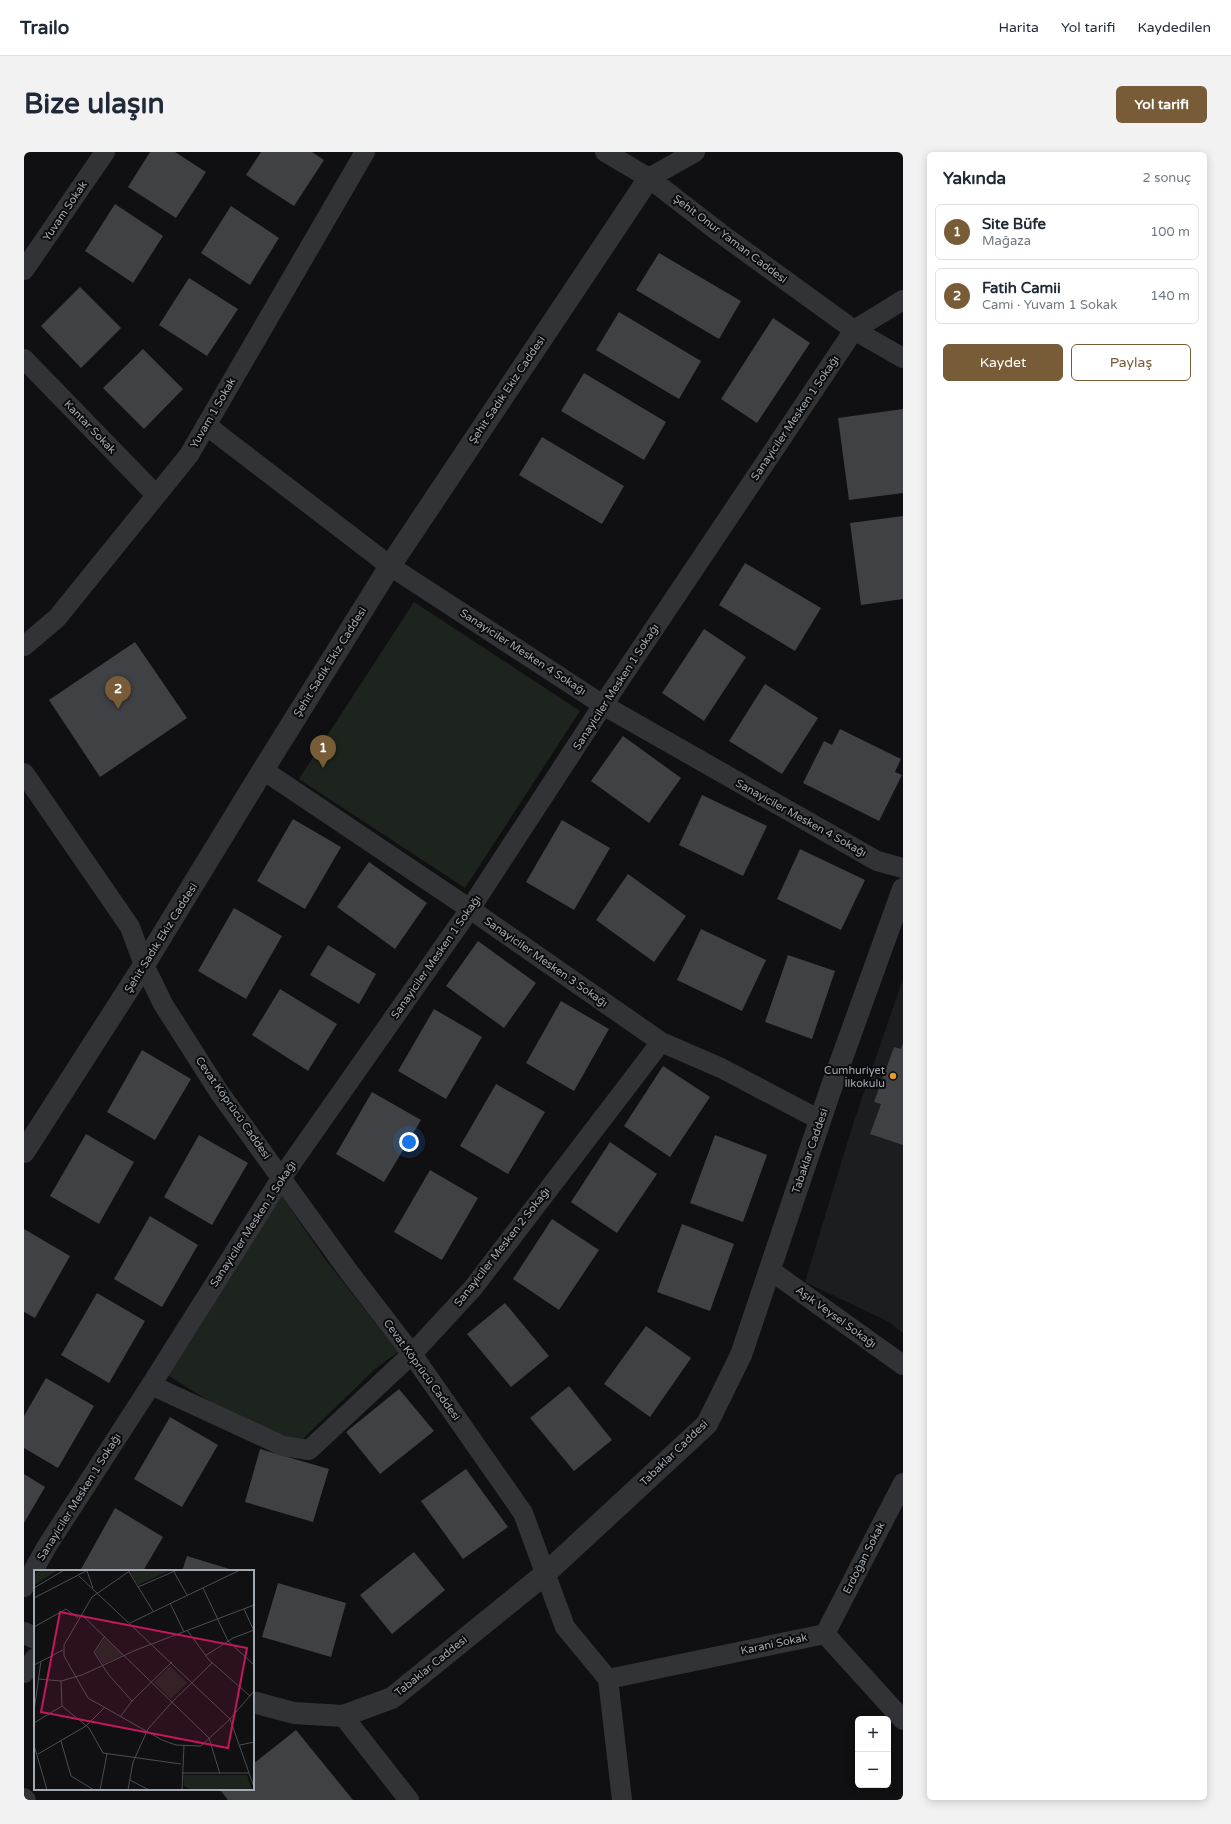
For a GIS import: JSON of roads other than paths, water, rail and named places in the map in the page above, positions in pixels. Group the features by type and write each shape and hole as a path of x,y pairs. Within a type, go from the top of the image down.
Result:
{"street":[{"name":"Yuvam Sokak","path":"24,270 105,152"},
{"name":"Yuvam 1 Sokak","path":"24,646 57,618 189,455 365,152"},
{"name":"Şehit Onur Yaman Caddesi","path":"605,152 649,178 720,233 854,330"},
{"path":"649,178 694,152"},
{"name":"Şehit Sadık Ekiz Caddesi","path":"24,1152 144,965 390,566 649,178"},
{"path":"903,300 854,330 903,358"},
{"name":"Sanayiciler Mesken 1 Sokağı","path":"24,1587 47,1546 151,1385 282,1177 470,909 603,705 854,330"},
{"name":"Kantar Sokak","path":"24,359 156,495"},
{"name":"Sanayiciler Mesken 4 Sokağı","path":"206,425 390,566 603,705 877,861 903,868"},
{"name":"Sanayiciler Mesken 3 Sokağı","path":"263,770 470,909 661,1042 721,1068 820,1120"},
{"name":"Cevat Köprücü Caddesi","path":"24,773 130,926 144,965 163,1004 220,1092 282,1177 348,1272 412,1354 523,1513 565,1627 608,1679"},
{"name":"Tabaklar Caddesi","path":"254,1702 294,1714 343,1716 392,1698 545,1574 706,1424 741,1355 820,1120 903,889"},
{"name":"Sanayiciler Mesken 2 Sokağı","path":"151,1385 283,1446 309,1450 412,1354 473,1288 661,1042"},
{"name":"Aşık Veysel Sokağı","path":"770,1270 903,1365"},
{"name":"Erdoğan Sokak","path":"825,1634 903,1483"},
{"path":"24,1633 34,1638"},
{"path":"825,1634 903,1720"},
{"name":"Karani Sokak","path":"608,1679 825,1634"},
{"path":"24,1673 34,1659"},
{"path":"608,1679 622,1800"},
{"path":"343,1716 410,1800"}],"place":[{"name":"Fatih Camii","path":"118,709"},
{"name":"Site Büfe","path":"323,768"},
{"name":"Cumhuriyet İlkokulu","path":"893,1076"}]}
